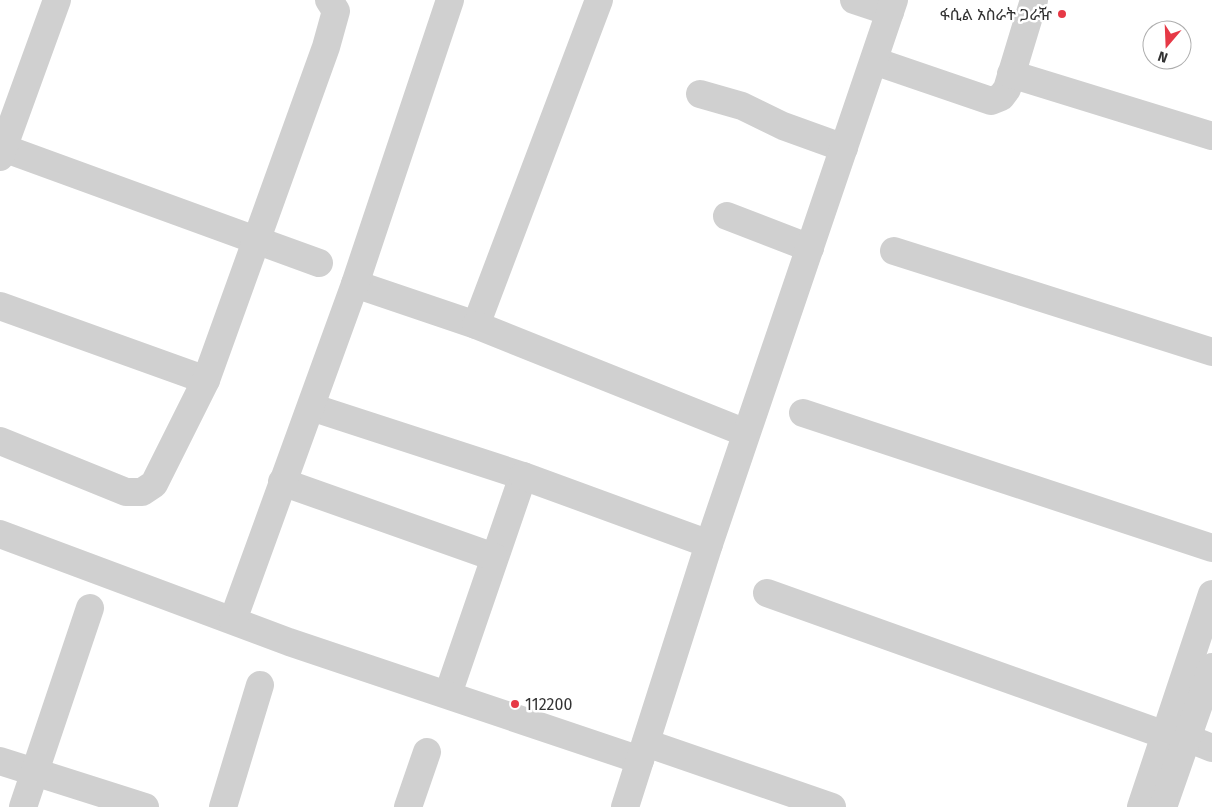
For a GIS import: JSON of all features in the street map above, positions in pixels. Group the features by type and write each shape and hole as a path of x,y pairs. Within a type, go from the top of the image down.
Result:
{"street":[{"path":"58,0 2,153 255,238 319,263"},
{"path":"0,441 126,492 142,492 154,484 206,380 255,238 326,47 336,11 329,0"},
{"path":"233,620 355,284 450,0"},
{"path":"476,325 599,0"},
{"path":"625,807 746,433 892,6 854,0"},
{"path":"874,61 991,101 1001,97 1007,88 1034,0"},
{"path":"1011,74 1212,136"},
{"path":"700,94 742,106 783,126 844,148"},
{"path":"727,216 810,248"},
{"path":"894,251 1212,352"},
{"path":"355,284 476,325 746,433"},
{"path":"0,306 206,380"},
{"path":"311,407 523,476 709,544"},
{"path":"803,413 1212,548"},
{"path":"448,694 523,476"},
{"path":"282,482 494,557"},
{"path":"0,534 289,642 448,694 832,807"},
{"path":"767,593 1188,740"},
{"path":"1141,807 1188,740 1212,594"},
{"path":"23,807 90,608"},
{"path":"1163,807 1188,740 1212,666"},
{"path":"222,807 260,685"},
{"path":"408,807 427,752"},
{"path":"0,761 145,807"}],"place":[{"name":"ፋሲል አስራት ጋራዥ","path":"1062,14"},
{"name":"112200","path":"515,704"}]}
